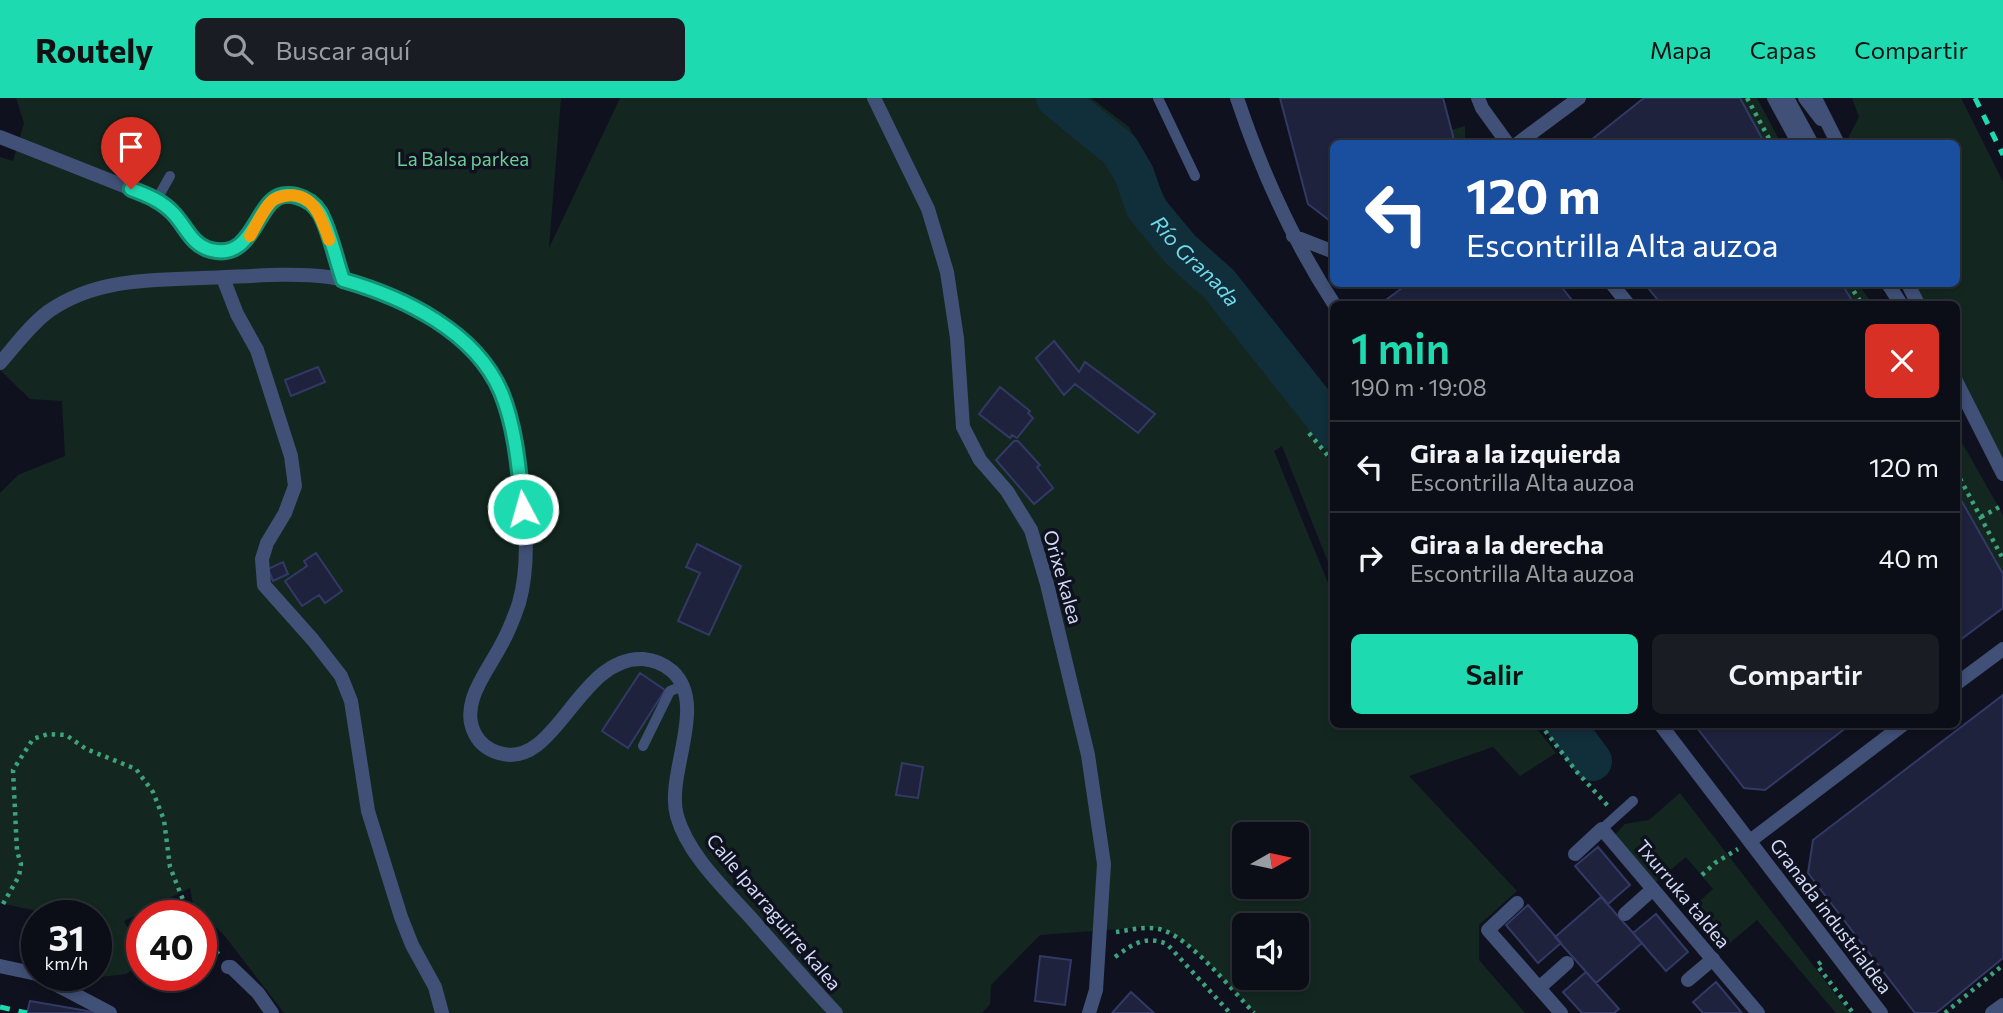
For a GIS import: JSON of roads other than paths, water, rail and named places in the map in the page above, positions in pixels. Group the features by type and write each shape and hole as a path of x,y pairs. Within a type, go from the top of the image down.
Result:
{"street":[{"name":"Orixe kalea","path":"874,98 928,209 947,272 957,338 963,427 980,460 1007,491 1031,530 1047,584 1088,755 1104,864 1096,990 1089,1013"},
{"path":"1237,98 1251,139 1293,236 1329,286"},
{"path":"1478,98 1505,140"},
{"path":"1522,140 1579,98"},
{"path":"1774,98 1798,140"},
{"path":"1787,98 1810,140"},
{"path":"1805,98 1835,139"},
{"path":"1815,98 1835,139"},
{"path":"1,135 157,200 173,213 191,239 210,250 225,250 250,237 270,202 293,195 307,199 320,213 343,280"},
{"path":"1293,236 1330,250"},
{"path":"0,363 49,312 93,289 134,281 300,275 343,280 388,294 432,318 461,340 490,373 501,391 509,416 520,481 526,562 511,626 471,704 472,728 477,738 485,747 508,755 529,750 550,734 598,676 624,660 654,660 676,674 683,686"},
{"path":"223,278 237,314 257,349 291,456 295,486 285,513 267,543 262,559 264,585 341,676 351,701 368,811 401,917 412,945 435,987 442,1013"},
{"path":"1614,287 1626,301"},
{"path":"1960,389 2003,475"},
{"path":"1960,405 2003,475"},
{"path":"1960,681 2003,649"},
{"name":"Calle Iparraguirre kalea","path":"683,686 687,715 674,798 680,825 704,863 836,1013"},
{"name":"Granada industrialdea","path":"1663,728 1881,1013"},
{"name":"Granada industrialdea","path":"1750,841 1898,728"},
{"path":"1575,855 1602,829"},
{"name":"Txurruka taldea","path":"1602,829 1758,1013"},
{"path":"1625,914 1653,889"},
{"path":"1517,903 1488,930 1561,1013"},
{"path":"1688,981 1713,959"},
{"path":"1539,988 1567,963"},
{"path":"0,966 21,971"},
{"path":"229,967 258,993 272,1013"},
{"path":"69,991 110,1013"},
{"path":"1992,1013 2003,1004"}],"lane":[{"path":"1158,98 1195,176"},
{"path":"157,200 170,176"},
{"path":"643,746 670,691 683,686"},
{"path":"1602,829 1633,801"}],"waterway":[{"name":"Río Granada","path":"1056,98 1120,150 1134,174 1146,208 1181,250 1219,284 1330,424"},
{"name":"Río Granada","path":"1568,728 1592,761"}],"railway":[{"path":"1975,98 2003,155"},
{"path":"0,1007 27,1013"}],"park label":[{"name":"La Balsa parkea","path":"463,159"}]}
